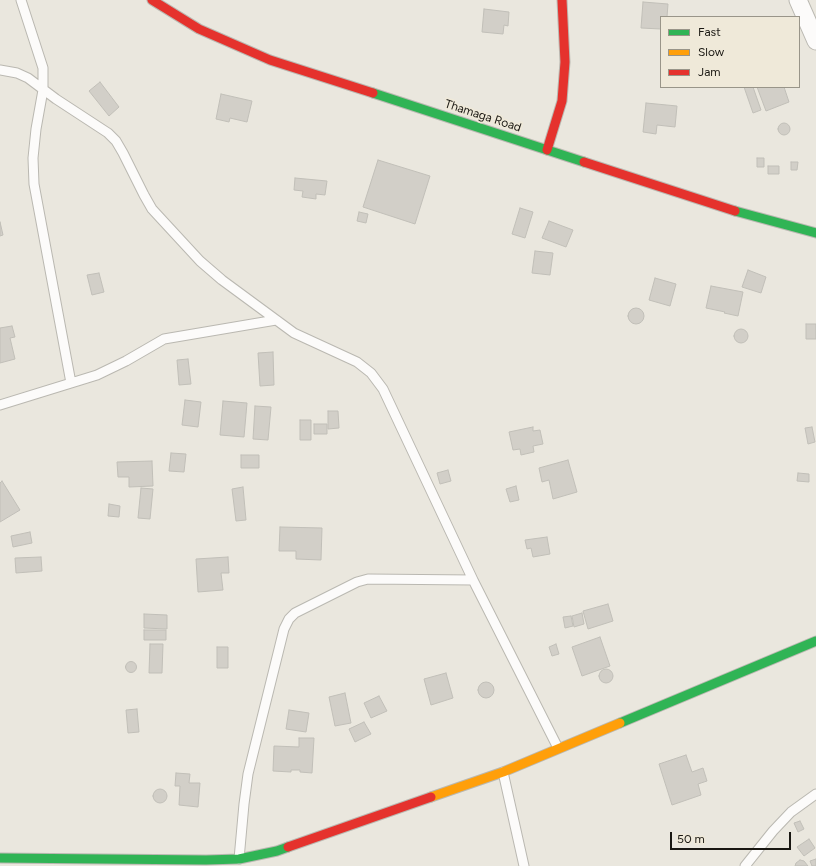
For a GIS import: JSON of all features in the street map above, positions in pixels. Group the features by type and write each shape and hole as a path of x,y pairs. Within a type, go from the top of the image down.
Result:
{"street":[{"name":"Thamaga Road","path":"152,0 199,29 270,60 745,214 816,233"},
{"path":"547,150 562,101 565,62 562,0"},
{"path":"798,0 816,41"},
{"path":"0,858 52,862 206,860 238,858 277,851 503,772 816,641"}],"lane":[{"path":"21,0 38,48 43,68 43,90 34,144 34,184 71,382"},
{"path":"0,70 16,73 28,78 43,90 108,133 116,141 123,153 152,209 200,261 294,333 357,362 371,373 383,389 473,580 559,749"},
{"path":"0,405 97,374 126,361 164,339 276,320"},
{"path":"238,858 248,774 284,629 294,613 357,582 368,579 473,580"},
{"path":"503,772 524,866"},
{"path":"745,866 773,831 791,812 816,794"}],"building":[{"path":"643,2 668,4 667,16 660,16 660,29 641,28"},
{"path":"484,9 509,12 508,26 504,25 503,34 482,32"},
{"path":"100,82 119,107 109,116 89,91"},
{"path":"744,88 753,88 761,110 753,113"},
{"path":"757,88 784,88 789,102 766,111"},
{"path":"221,94 252,101 247,122 230,118 229,122 216,119"},
{"path":"646,103 677,106 675,127 657,125 656,134 643,132"},
{"path":"782,123 786,123 790,129 786,135 782,135 778,131 778,127"},
{"path":"757,158 764,158 764,167 757,167"},
{"path":"378,160 430,176 415,224 363,207"},
{"path":"791,162 798,162 797,170 791,170"},
{"path":"768,166 779,166 779,174 768,174"},
{"path":"295,178 327,181 325,195 316,194 316,199 302,197 303,191 294,190"},
{"path":"520,208 533,212 525,238 512,234"},
{"path":"359,212 368,214 366,223 357,221"},
{"path":"549,221 573,230 566,247 542,238"},
{"path":"0,222 3,235 0,236"},
{"path":"535,251 553,253 550,275 532,273"},
{"path":"748,270 766,277 761,293 742,287"},
{"path":"99,273 104,292 92,295 87,275"},
{"path":"655,278 676,284 670,306 649,300"},
{"path":"711,286 743,292 738,316 706,308"},
{"path":"636,308 643,313 644,316 639,323 636,324 629,319 628,316 633,309"},
{"path":"806,324 816,324 816,339 806,339"},
{"path":"12,326 15,337 10,338 15,359 0,363 0,328"},
{"path":"738,329 744,329 748,333 748,339 744,343 738,343 734,339 734,333"},
{"path":"273,352 274,385 260,386 258,353"},
{"path":"188,359 191,384 179,385 177,360"},
{"path":"185,400 201,402 198,427 182,425"},
{"path":"223,401 247,403 244,437 220,435"},
{"path":"255,406 271,407 268,440 253,439"},
{"path":"328,411 338,411 339,428 328,429"},
{"path":"300,420 311,420 311,440 300,440"},
{"path":"314,424 327,424 327,434 314,434"},
{"path":"533,427 533,431 540,430 543,444 533,446 534,452 521,455 520,449 513,450 509,432"},
{"path":"812,427 815,442 808,444 805,428"},
{"path":"171,453 186,454 184,472 169,471"},
{"path":"241,455 259,455 259,468 241,468"},
{"path":"568,460 577,492 553,499 549,480 542,482 539,468"},
{"path":"152,461 153,486 129,487 129,477 118,477 117,462"},
{"path":"448,470 451,481 440,484 437,473"},
{"path":"798,473 809,474 809,482 797,481"},
{"path":"2,481 20,510 0,522 0,483"},
{"path":"516,486 519,500 510,502 506,489"},
{"path":"243,487 246,520 236,521 232,489"},
{"path":"141,488 153,489 150,519 138,518"},
{"path":"109,504 120,506 119,517 108,516"},
{"path":"280,527 322,528 321,560 296,559 296,551 279,551"},
{"path":"30,532 32,543 13,547 11,536"},
{"path":"547,537 550,554 533,557 531,548 527,549 525,540"},
{"path":"41,557 42,571 16,573 15,558"},
{"path":"228,557 229,573 221,573 223,590 198,592 196,559"},
{"path":"608,604 613,621 588,629 583,611"},
{"path":"582,613 584,624 574,627 572,616"},
{"path":"144,614 167,615 167,629 144,628"},
{"path":"571,616 573,626 565,628 563,617"},
{"path":"144,630 166,630 166,640 144,640"},
{"path":"600,637 610,666 582,676 572,647"},
{"path":"150,644 163,644 162,673 149,673"},
{"path":"556,644 559,654 552,656 549,647"},
{"path":"217,647 228,647 228,668 217,668"},
{"path":"131,661 135,663 137,667 135,671 131,673 127,671 125,667 127,663"},
{"path":"603,669 609,669 613,673 613,679 609,683 603,683 599,679 599,673"},
{"path":"446,673 453,698 431,705 424,679"},
{"path":"486,682 492,684 494,690 492,696 486,698 480,696 478,690 480,684"},
{"path":"345,693 351,723 335,726 329,697"},
{"path":"379,696 387,711 371,718 364,703"},
{"path":"137,709 139,732 128,733 126,710"},
{"path":"289,710 309,713 306,732 286,729"},
{"path":"364,722 371,734 355,742 349,729"},
{"path":"299,738 314,738 312,773 300,772 300,770 291,770 291,772 273,771 274,746 299,747"},
{"path":"686,755 692,772 703,768 707,781 698,784 701,795 672,805 659,764"},
{"path":"176,773 190,774 189,783 200,783 198,807 179,805 180,786 175,786"},
{"path":"160,789 165,791 167,796 165,801 160,803 155,801 153,796 155,791"},
{"path":"800,821 804,829 798,832 794,823"},
{"path":"809,839 815,848 804,856 797,847"},
{"path":"816,859 816,866 812,866 810,861"},
{"path":"800,860 804,861 808,866 795,866"}],"traffic: fast":[{"path":"373,93 584,162"},
{"path":"735,211 816,233"},
{"path":"620,723 816,641"},
{"path":"0,858 239,859 277,851 288,847"}],"traffic: slow":[{"path":"431,797 503,772 620,723"}],"traffic: jam":[{"path":"152,0 199,29 270,60 373,93"},
{"path":"547,150 562,101 565,62 562,0"},
{"path":"584,162 735,211"},
{"path":"288,847 431,797"}]}
